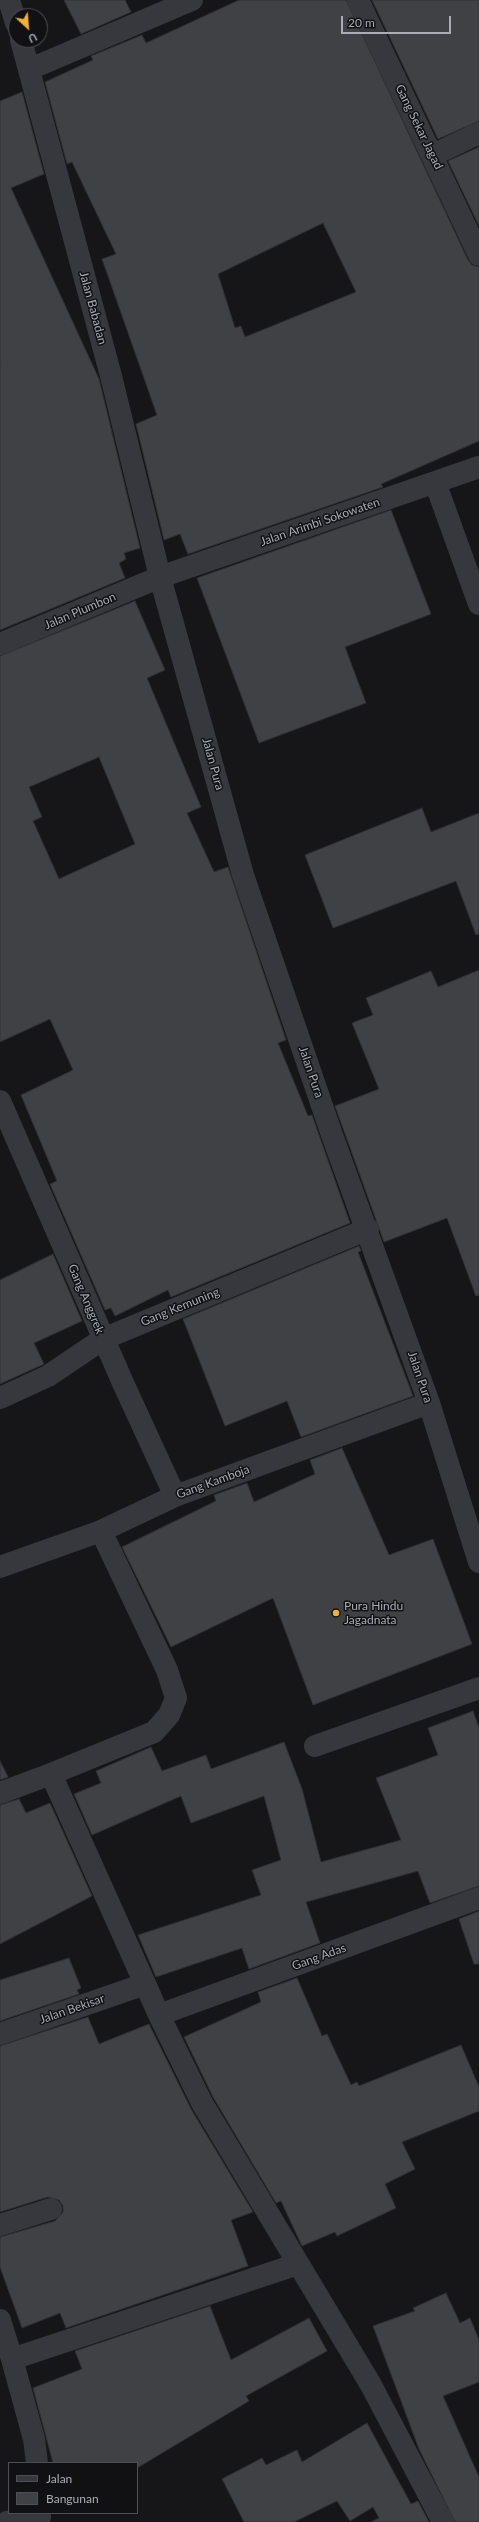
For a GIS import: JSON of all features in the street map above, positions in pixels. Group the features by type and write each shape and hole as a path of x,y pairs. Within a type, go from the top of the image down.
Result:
{"street":[{"path":"30,69 192,0"},
{"name":"Gang Sekar Jagad","path":"358,0 479,254"},
{"name":"Jalan Babadan","path":"23,48 111,376 160,577"},
{"path":"433,155 479,133"},
{"name":"Jalan Arimbi Sokowaten","path":"160,577 479,467"},
{"path":"435,482 479,604"},
{"name":"Jalan Plumbon","path":"0,644 160,577"},
{"name":"Jalan Pura","path":"160,577 243,875 332,1135 368,1229 429,1403 479,1562"},
{"name":"Gang Anggrek","path":"0,1101 103,1339 175,1496"},
{"name":"Gang Kemuning","path":"0,1398 48,1376 103,1339 368,1229"},
{"name":"Gang Kamboja","path":"0,1567 101,1531 175,1496 429,1403"},
{"path":"0,1793 154,1732 169,1715 176,1698 167,1670 101,1531"},
{"path":"316,1746 479,1688"},
{"path":"51,1774 159,2015 202,2103 371,2385 443,2522"},
{"name":"Gang Adas","path":"159,2015 479,1898"},
{"name":"Jalan Bekisar","path":"0,2034 145,1984"},
{"path":"0,2225 51,2208"},
{"path":"12,2359 298,2264"},
{"path":"0,2320 34,2439 37,2462"},
{"path":"7,2522 40,2517"}],"building":[{"path":"64,0 125,0 131,12 81,34"},
{"path":"239,0 346,0 468,260 472,265 479,267 479,441 381,484 383,487 188,554 180,534 164,540 136,424 157,415 102,259 116,254 72,162 67,164 45,82 93,60 91,56 142,35 146,43","holes":["323,223 356,292 245,337 241,326 235,328 218,274"]},
{"path":"372,0 479,0 479,121 438,139"},
{"path":"22,92 44,174 11,188 99,379 140,548 124,553 126,559 119,563 125,578 0,630 0,101"},
{"path":"479,147 479,226 448,161"},
{"path":"391,510 431,614 345,647 366,703 259,743 197,578"},
{"path":"135,601 165,670 147,678 201,807 187,813 214,872 228,867 286,1040 278,1043 308,1116 312,1115 350,1223 171,1297 168,1290 115,1316 111,1308 105,1310 50,1184 57,1181 21,1095 73,1070 50,1019 0,1042 0,656","holes":["99,757 135,844 59,879 33,821 42,817 29,787"]},
{"path":"422,808 431,832 479,813 479,934 476,935 456,881 333,928 305,855"},
{"path":"479,970 479,1295 476,1296 447,1218 384,1242 335,1106 379,1089 352,1023 373,1015 366,998 431,971 438,987"},
{"path":"359,1246 361,1251 358,1252 413,1396 301,1437 287,1401 225,1426 183,1319"},
{"path":"53,1254 82,1321 34,1343 44,1364 0,1384 0,1280"},
{"path":"342,1448 389,1555 433,1539 472,1644 313,1705 273,1598 171,1647 122,1547 216,1501 214,1495 247,1483 254,1502 315,1474 310,1460"},
{"path":"473,1711 479,1728 479,1886 430,1903 418,1871 306,1902 320,1943 249,1969 242,1948 156,1977 138,1935 261,1895 252,1870 281,1860 264,1796 191,1823 181,1796 92,1835 74,1794 101,1783 96,1771 151,1747 162,1771 206,1755 211,1769 284,1742 302,1789 321,1862 401,1840 376,1778 438,1755 428,1728"},
{"path":"0,1761 8,1777 0,1780"},
{"path":"19,1799 26,1813 50,1803 92,1896 0,1944 0,1805"},
{"path":"479,1911 479,1964 474,1964 459,1919"},
{"path":"69,1958 81,1988 77,1990 79,1994 0,2021 0,1980"},
{"path":"297,1978 322,2036 327,2034 351,2085 357,2082 359,2086 461,2045 479,2087 479,2111 402,2142 415,2169 385,2184 396,2208 337,2236 335,2232 302,2246 281,2201 276,2203 213,2097 184,2037 261,2002 258,1992"},
{"path":"88,2017 99,2044 149,2024 191,2109 253,2212 231,2220 248,2266 66,2328 60,2313 22,2328 0,2267 0,2237 55,2221 63,2212 63,2206 59,2200 48,2197 0,2212 0,2046"},
{"path":"446,2293 460,2323 470,2318 479,2340 479,2382 443,2396 479,2477 479,2522 455,2522 419,2449 373,2326 415,2311 413,2308"},
{"path":"210,2306 231,2360 309,2318 327,2351 246,2396 249,2401 138,2467 138,2462 53,2462 33,2388 82,2369 75,2351"},
{"path":"367,2423 411,2504 418,2501 429,2522 371,2522 379,2518 373,2507 350,2521 337,2501 294,2522 244,2522 222,2479 262,2458 266,2465 297,2450 302,2462"}],"place":[{"name":"Pura Hindu Jagadnata","path":"336,1613"}]}
